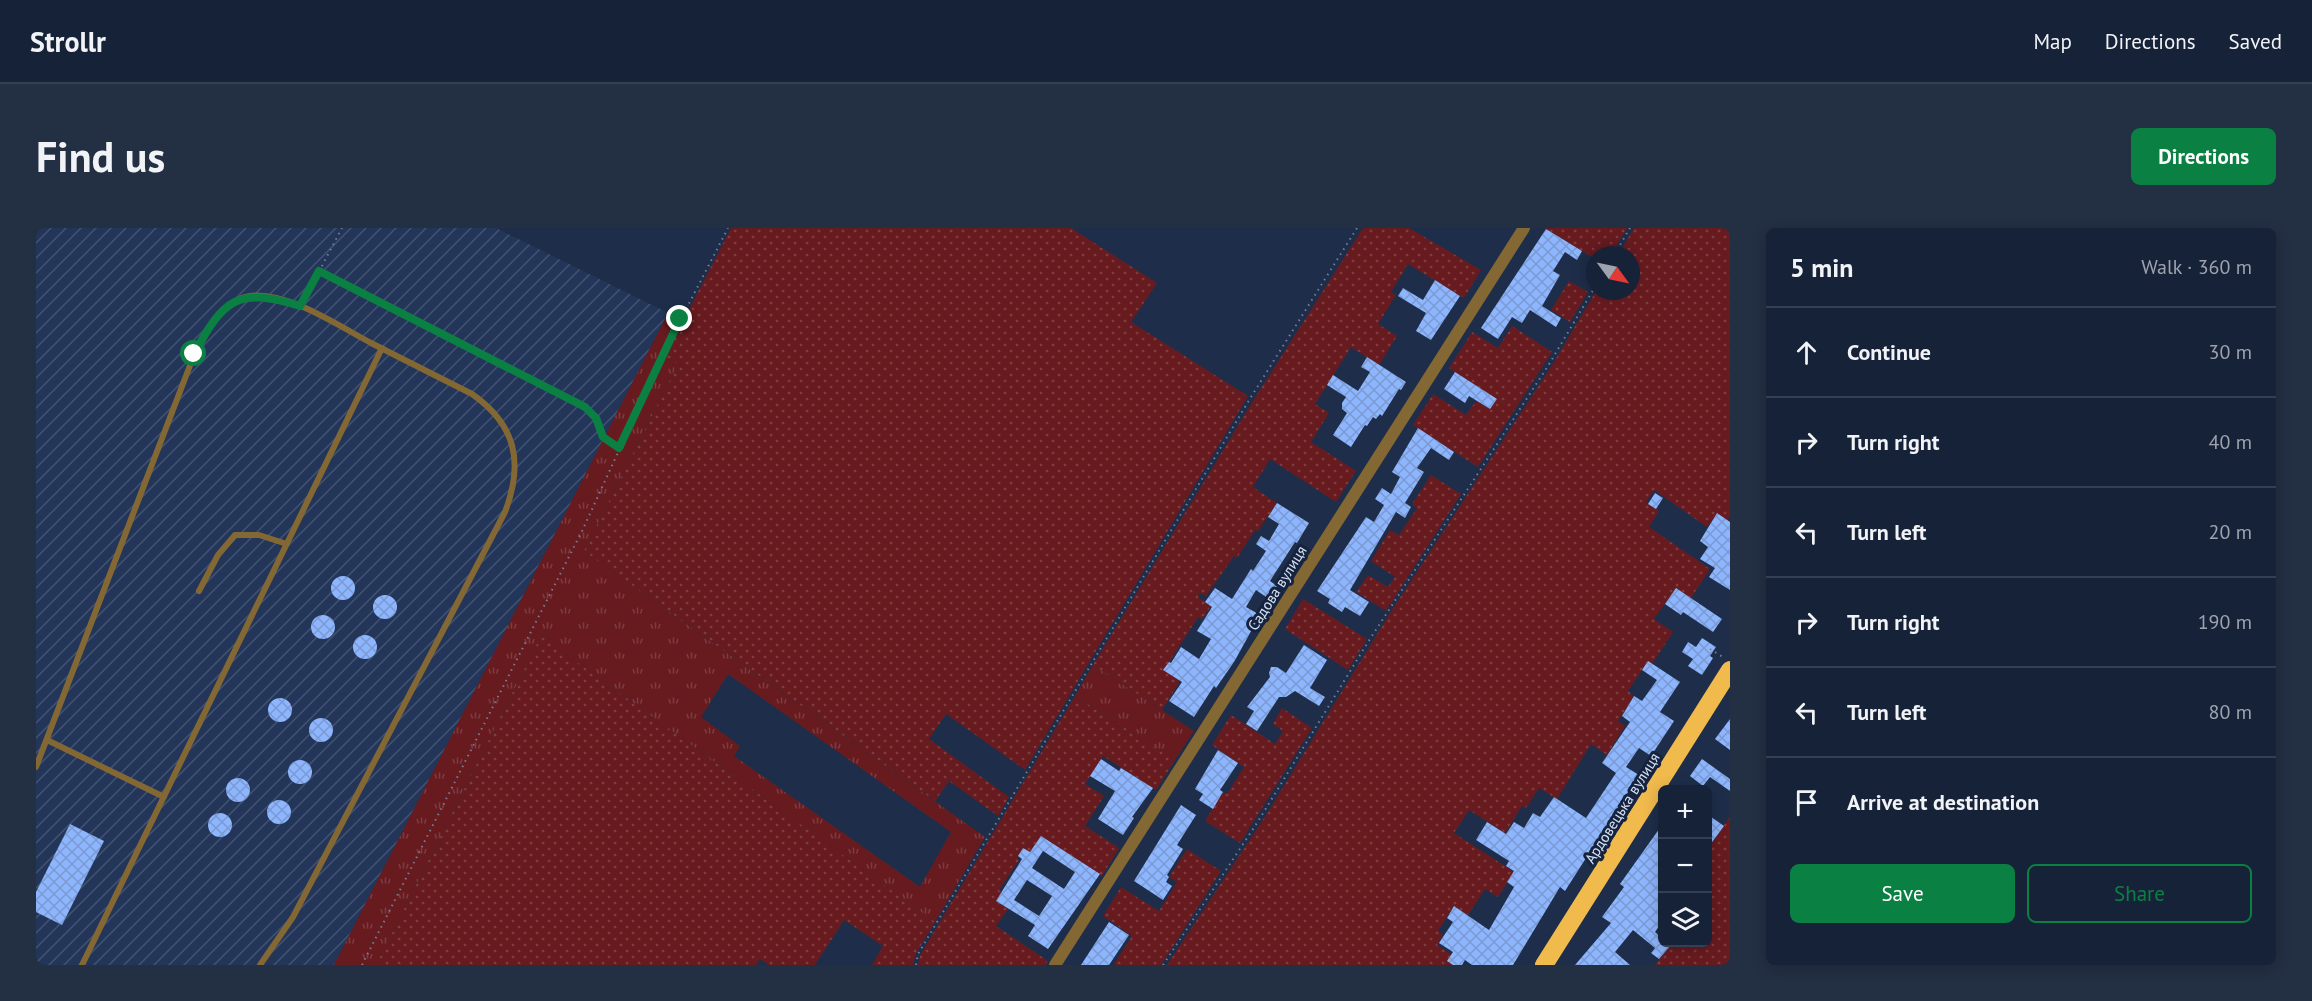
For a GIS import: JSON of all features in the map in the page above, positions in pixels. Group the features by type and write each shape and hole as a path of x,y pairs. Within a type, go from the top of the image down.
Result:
{"highway":[{"name":"Ардовецька вулиця","path":"1544,965 1730,670"}],"street":[{"name":"Садова вулиця","path":"1055,965 1524,228"}],"lane":[{"path":"36,767 194,354 219,315 228,306 249,296 265,297 300,306 472,394 486,404 499,417 513,444 515,478 512,495 293,917 260,965"},
{"path":"81,965 382,348"},
{"path":"199,591 218,555 235,535 259,535 287,544"},
{"path":"47,740 164,797"}],"path":[{"path":"300,306 342,228"},
{"path":"362,965 583,529 663,354 728,228"},
{"path":"916,965 918,954 1221,447 1357,228"},
{"path":"1619,246 1630,228"},
{"path":"319,271 585,407 596,418 603,437 619,448"},
{"path":"1163,965 1260,818 1368,642 1548,366 1587,300"},
{"path":"1710,649 1717,654"}],"shaded area":[{"path":"36,228 496,228 668,313 334,965 36,965"}],"green space":[{"path":"731,228 1071,228 1157,283 1131,322 1248,396 1025,770 946,714 929,739 1009,797 998,816 949,781 935,801 584,551 678,364 665,356"},
{"path":"1363,228 1409,228 1481,270 1464,298 1408,264 1391,292 1396,295 1378,324 1397,336 1379,365 1351,347 1315,404 1329,413 1311,442 1356,471 1336,502 1270,459 1253,487 1277,503 1258,531 1255,530 1237,558 1234,556 1206,596 1200,593 1198,597 1211,606 1202,619 1198,617 1164,670 1180,681 1162,710 1093,665 1251,404"},
{"path":"1545,228 1627,228 1616,246 1586,246 1586,253"},
{"path":"1634,228 1730,228 1730,517 1727,521 1717,514 1707,527 1654,490 1646,502 1659,511 1649,527 1710,569 1691,598 1676,588 1654,619 1673,632 1652,664 1648,661 1628,691 1634,696 1618,721 1625,726 1607,755 1591,744 1557,799 1539,788 1526,808 1522,806 1505,833 1469,810 1454,833 1514,872 1498,897 1485,889 1468,915 1454,906 1438,931 1443,935 1437,945 1452,955 1453,965 1167,965 1266,815 1390,613 1554,362 1591,300 1640,300 1640,246 1623,246"},
{"path":"1569,281 1586,291 1586,295 1570,322 1551,310"},
{"path":"668,313 680,319 663,354 678,364 584,551 985,837 935,922 541,636 376,965 334,965","holes":["728,674 951,832 920,887 734,756 740,746 701,717"]},
{"path":"1512,326 1552,352 1478,467 1413,425 1433,394 1466,415 1476,401 1490,409 1496,399 1449,368 1472,332 1498,348"},
{"path":"1431,475 1461,494 1386,611 1356,592 1368,575 1388,587 1395,577 1371,561 1390,530 1399,535 1417,508 1412,504"},
{"path":"1303,599 1367,639 1348,670 1285,629"},
{"path":"541,636 935,922 916,953 913,965 872,965 883,946 844,920 815,965 769,965 760,959 756,965 376,965"},
{"path":"1093,665 1194,731 1175,760 1075,696"},
{"path":"1075,696 1175,760 1156,790 1103,756 1085,784 1104,796 1085,826 1119,848 1102,876 1041,836 1030,852 1023,848 1017,858 1019,860 999,890 1002,892 996,901 1008,909 996,926 1048,961 1045,965 918,965 920,955"},
{"path":"1282,708 1312,728 1240,843 1205,821 1223,792 1227,794 1244,767 1212,745 1231,715 1275,744 1283,731 1273,724"},
{"path":"1730,816 1730,965 1655,965 1669,947 1675,949 1677,947 1712,947 1712,843"},
{"path":"1187,849 1221,871 1161,965 1114,964 1132,936 1103,916 1121,887 1159,911 1177,882 1169,877"}],"building":[{"path":"1546,229 1582,251 1577,260 1565,252 1553,271 1560,275 1542,306 1561,318 1556,327 1530,310 1522,323 1512,317 1498,339 1481,328"},
{"path":"1435,280 1460,296 1431,340 1416,331 1426,313 1398,296 1403,288 1423,300"},
{"path":"1367,357 1406,382 1382,416 1380,414 1376,419 1373,417 1367,426 1365,425 1351,447 1333,435 1347,413 1342,409 1342,403 1346,397 1327,385 1333,375 1358,391 1370,372 1361,367"},
{"path":"1455,372 1497,399 1490,409 1469,396 1465,403 1444,389"},
{"path":"1418,428 1454,452 1449,460 1431,448 1417,468 1424,472 1405,503 1411,507 1405,518 1396,512 1350,590 1369,602 1360,616 1345,607 1342,612 1328,603 1330,599 1317,591 1366,517 1374,522 1384,505 1375,499 1382,488 1391,494 1400,477 1392,472"},
{"path":"1655,493 1663,498 1656,509 1648,504"},
{"path":"1277,503 1309,523 1270,581 1277,586 1269,599 1256,590 1246,607 1260,615 1234,662 1216,688 1214,686 1194,717 1169,701 1182,682 1163,670 1169,662 1171,663 1181,647 1199,659 1211,639 1197,631 1212,607 1205,602 1215,588 1232,599 1251,569 1253,571 1266,551 1256,544 1261,536 1269,541 1279,524 1268,517"},
{"path":"1717,513 1730,522 1730,590 1709,577 1715,568 1700,559 1708,547 1700,541"},
{"path":"343,576 348,577 354,583 354,593 348,599 343,600 338,599 332,593 331,588 332,583 338,577"},
{"path":"1676,588 1722,619 1713,632 1683,612 1681,615 1665,604"},
{"path":"385,595 390,596 396,602 396,612 390,618 385,619 380,618 374,612 373,607 374,602 380,596"},
{"path":"323,615 328,616 334,622 334,632 328,638 323,639 318,638 312,632 311,627 312,622 318,616"},
{"path":"365,635 370,636 376,642 376,652 370,658 365,659 360,658 354,652 353,647 354,642 360,636"},
{"path":"1702,638 1716,647 1710,656 1713,658 1702,675 1688,666 1693,659 1682,652 1688,642 1696,647"},
{"path":"1304,645 1327,660 1310,688 1325,697 1319,706 1295,691 1286,697 1279,697 1257,731 1246,724 1254,711 1247,707 1270,677 1271,667 1277,667 1286,673"},
{"path":"1648,661 1680,682 1660,712 1674,721 1651,756 1639,748 1626,767 1639,775 1565,891 1560,887 1513,965 1472,965 1465,960 1462,965 1453,965 1447,961 1453,952 1439,943 1453,922 1447,918 1454,906 1489,930 1514,887 1507,882 1514,871 1506,866 1509,861 1476,840 1487,822 1506,834 1514,822 1524,828 1533,813 1540,817 1554,797 1586,818 1616,773 1602,763 1630,722 1622,716 1634,696 1642,701 1657,680 1642,670"},
{"path":"280,698 285,699 291,705 291,715 285,721 280,722 275,721 269,715 268,710 269,705 275,699"},
{"path":"321,718 329,722 333,730 329,738 321,742 313,738 309,730 313,722"},
{"path":"1730,719 1730,750 1715,739"},
{"path":"1218,750 1238,763 1220,790 1223,792 1213,809 1199,800 1203,794 1195,789"},
{"path":"1101,759 1119,771 1121,768 1153,788 1132,817 1134,818 1123,835 1098,819 1115,791 1090,776"},
{"path":"1702,759 1730,779 1730,791 1710,777 1702,785 1690,776"},
{"path":"300,760 305,761 311,767 311,777 305,783 300,784 295,783 289,777 288,772 289,767 295,761"},
{"path":"238,778 243,779 249,785 249,795 243,801 238,802 233,801 227,795 226,790 227,785 233,779"},
{"path":"279,800 284,801 290,807 290,817 284,823 279,824 274,823 268,817 267,812 268,807 274,801"},
{"path":"1181,805 1196,815 1177,845 1183,849 1167,875 1169,877 1166,882 1172,886 1163,900 1134,881"},
{"path":"220,813 225,814 231,820 231,830 225,836 220,837 215,836 209,830 208,825 209,820 215,814"},
{"path":"1712,818 1724,826 1712,842"},
{"path":"70,824 104,841 62,925 36,912 36,892"},
{"path":"1658,831 1658,928 1655,932 1658,935 1658,947 1669,947 1659,959 1651,953 1655,948 1633,930 1615,952 1630,965 1575,965 1611,923 1602,917 1624,887 1620,884"},
{"path":"1041,836 1100,874 1048,949 1028,936 1035,925 996,901 1022,859 1018,856 1023,848 1030,852","holes":["1043,851 1075,872 1064,889 1032,868","1027,880 1052,896 1039,916 1014,900"]},
{"path":"1109,922 1129,935 1109,965 1081,965"}],"route":[{"path":"194,354 209,329 228,306 249,296 281,300 300,306 319,271 585,407 596,418 603,437 619,448 680,319"}]}
